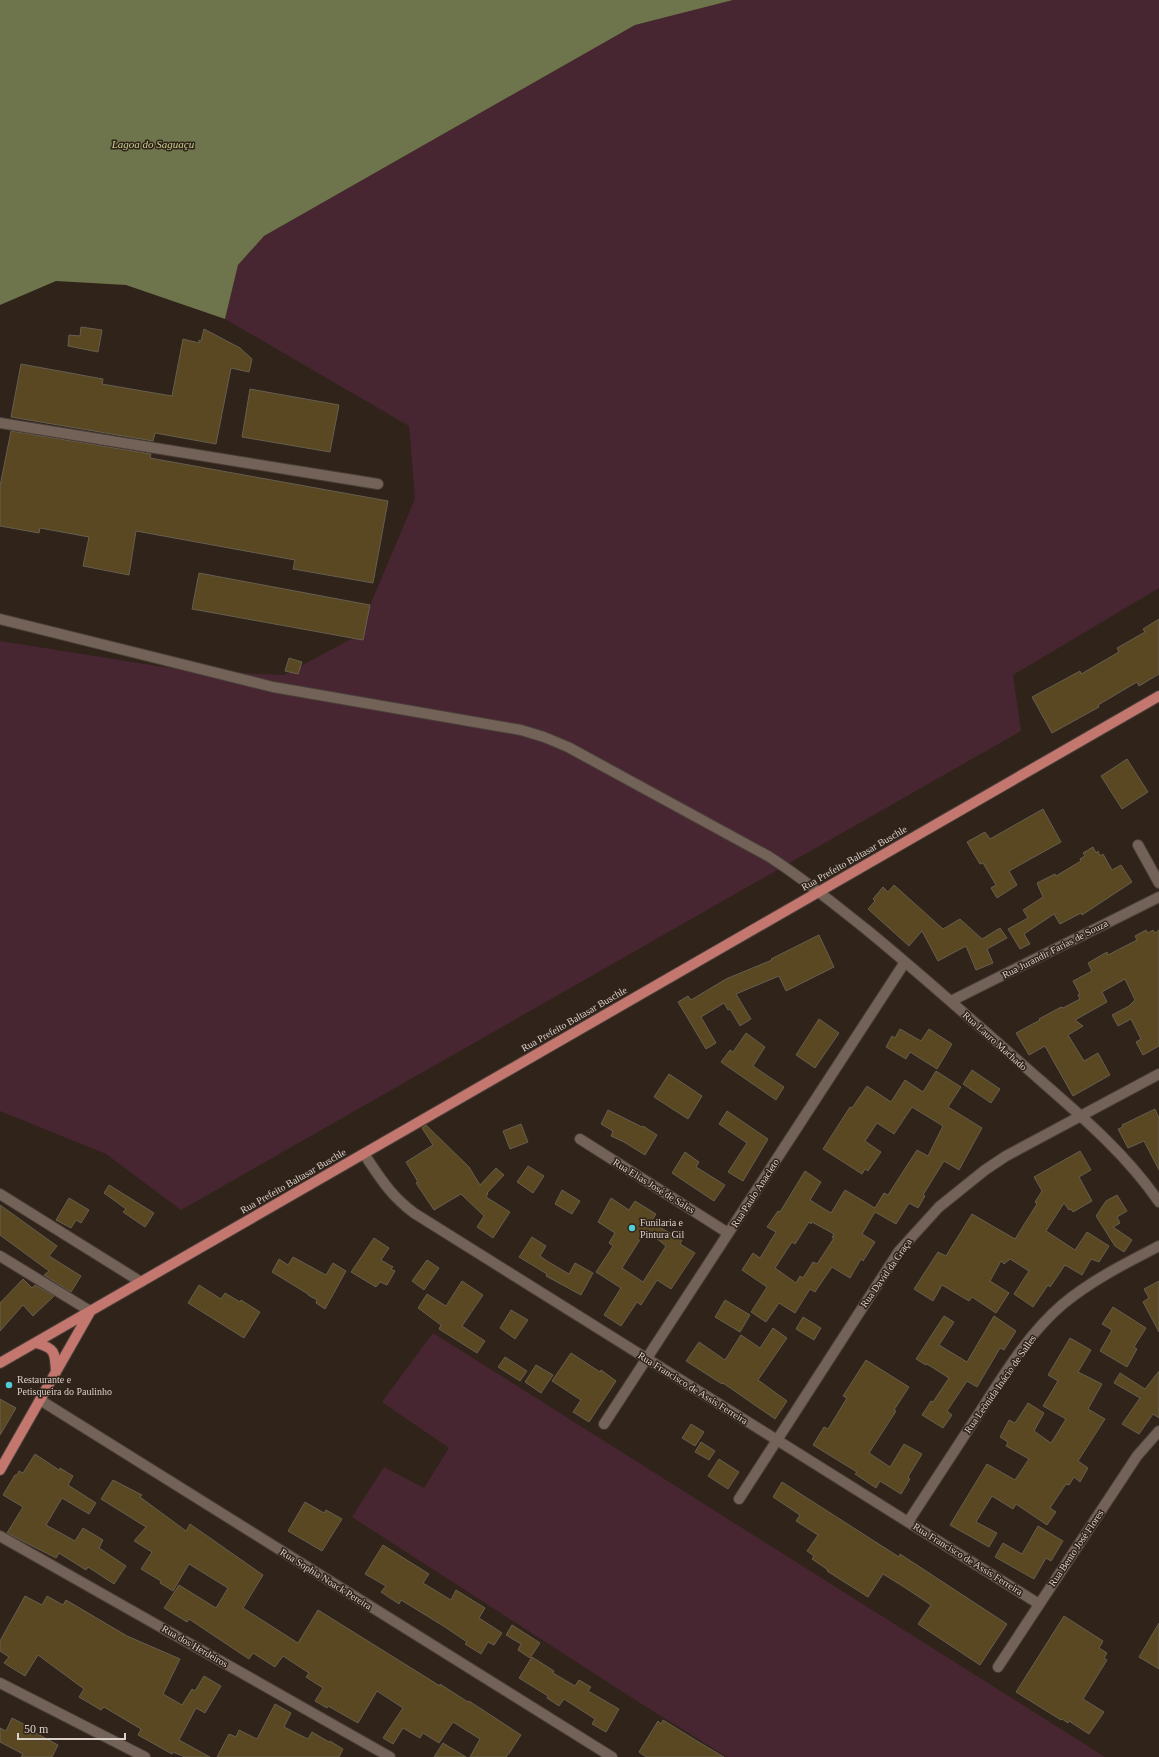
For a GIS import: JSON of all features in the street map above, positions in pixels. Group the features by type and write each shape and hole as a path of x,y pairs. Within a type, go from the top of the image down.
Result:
{"main road":[{"name":"Rua Prefeito Baltasar Buschle","path":"0,1363 1159,696"},
{"path":"0,1470 90,1311"},
{"path":"36,1343 52,1349 55,1355 56,1372"}],"street":[{"path":"0,423 378,484"},
{"path":"0,612 4,621"},
{"name":"Rua Lauro Machado","path":"4,621 273,687 496,724 544,737 568,747 768,856 790,870 819,892 951,1001 1080,1116 1135,1171 1159,1202"},
{"path":"1138,844 1159,882"},
{"name":"Rua Jurandir Farias de Souza","path":"951,1001 1159,897"},
{"name":"Rua Paulo Anacleto","path":"604,1424 905,962"},
{"name":"Rua David da Graça","path":"739,1499 878,1282 899,1251 919,1227 939,1207 985,1170 1006,1156 1159,1074"},
{"name":"Rua Elias José de Sales","path":"580,1139 728,1233"},
{"name":"Rua Francisco de Assis Ferreira","path":"364,1154 387,1188 399,1202 1039,1604"},
{"path":"0,1194 140,1282"},
{"name":"Rua Leônida Inácio de Salles","path":"908,1522 1002,1378 1040,1326 1083,1289 1124,1264 1159,1246"},
{"path":"0,1256 90,1311"},
{"name":"Rua Sophia Noack Pereira","path":"40,1400 610,1757"},
{"name":"Rua Bento José Flores","path":"998,1667 1137,1456 1159,1431"},
{"name":"Rua dos Herdeiros","path":"0,1536 390,1757"},
{"path":"0,1683 144,1757"}],"shaded area":[{"path":"733,0 1159,0 1159,588 1013,675 1021,731 181,1210 106,1154 0,1111 0,641 189,671 284,675 357,636 415,499 409,426 225,319 238,265 264,236 635,25"},
{"path":"433,1333 1105,1757 727,1757 640,1703 352,1517 384,1467 424,1488 449,1448 382,1402"}],"water":[{"name":"Lagoa do Saguaçu","path":"0,0 733,0 635,25 264,236 238,265 225,319 126,285 56,281 0,305"}],"building":[{"path":"81,327 102,330 98,352 68,346 69,335 80,336"},
{"path":"204,329 240,348 252,359 249,372 231,368 216,444 155,433 153,441 11,417 21,364 103,379 102,384 172,396 183,339 199,343 199,340 201,341"},
{"path":"250,389 339,405 330,452 242,437"},
{"path":"11,431 151,454 150,458 388,501 373,583 293,569 295,560 136,531 129,575 83,566 89,537 40,528 39,533 0,526 0,486"},
{"path":"199,573 370,605 363,640 192,609"},
{"path":"1159,619 1159,674 1139,686 1137,682 1098,705 1099,707 1052,733 1032,697 1080,671 1081,674 1119,652 1117,648 1145,632 1143,629"},
{"path":"289,658 302,662 298,674 285,671"},
{"path":"1127,759 1148,792 1122,809 1101,776"},
{"path":"1043,809 1061,842 1009,871 1017,885 997,898 991,888 996,885 983,863 980,864 967,842 985,832 990,839"},
{"path":"1093,847 1096,853 1098,851 1100,856 1103,854 1112,870 1121,865 1132,882 1082,915 1081,913 1060,924 1054,914 1024,934 1030,944 1020,949 1008,929 1028,918 1023,910 1043,897 1037,883 1055,874 1056,876 1081,861 1080,859 1085,856 1083,853"},
{"path":"894,885 943,929 960,919 982,939 1000,928 1007,938 987,949 993,963 976,970 966,946 938,961 922,931 909,946 868,909 875,901 873,899 883,887 888,892"},
{"path":"1146,930 1148,933 1153,930 1155,933 1159,930 1159,1046 1143,1055 1136,1042 1141,1039 1131,1019 1118,1026 1112,1015 1129,1006 1135,1000 1125,979 1102,992 1107,1002 1075,1020 1083,1026 1068,1035 1084,1061 1098,1053 1110,1075 1073,1096 1045,1046 1029,1055 1016,1033 1061,1007 1063,1008 1080,999 1078,995 1080,994 1073,981 1092,971 1088,963 1107,952 1108,955 1137,940 1135,936"},
{"path":"819,935 834,967 786,991 779,976 736,994 751,1019 740,1026 730,1009 728,1010 724,1003 701,1017 716,1043 706,1049 678,1002 688,996 691,1000 726,979 772,960 771,959"},
{"path":"819,1019 839,1033 815,1068 796,1055"},
{"path":"900,1029 921,1041 929,1029 952,1044 937,1069 910,1052 906,1059 886,1047 892,1036 895,1038"},
{"path":"746,1033 765,1047 753,1066 784,1087 776,1100 721,1062 730,1050 733,1052"},
{"path":"972,1070 1000,1089 991,1103 963,1084"},
{"path":"936,1071 961,1087 948,1107 982,1128 959,1170 944,1161 923,1195 925,1196 918,1208 909,1203 896,1224 875,1212 862,1234 875,1242 863,1261 861,1259 850,1278 832,1267 815,1292 810,1289 795,1313 779,1303 766,1322 751,1312 767,1287 742,1270 753,1253 760,1258 776,1232 767,1227 778,1211 780,1212 805,1171 821,1182 810,1200 831,1213 845,1190 875,1208 884,1193 888,1195 917,1150 928,1156 943,1126 912,1107 894,1134 877,1123 865,1141 881,1152 868,1171 865,1169 862,1174 823,1149 850,1107 852,1108 867,1086 891,1102 905,1080 923,1092","holes":["809,1222 811,1224 812,1222 834,1234 832,1237 834,1238 817,1264 813,1262 803,1278 800,1276 796,1283 775,1268 792,1242 795,1244"]},
{"path":"669,1074 702,1096 688,1119 654,1097"},
{"path":"1155,1109 1159,1118 1159,1170 1144,1141 1128,1148 1118,1129 1123,1127 1122,1125"},
{"path":"608,1110 642,1127 643,1126 657,1135 645,1155 611,1136 613,1131 601,1124"},
{"path":"727,1111 768,1139 743,1181 728,1172 747,1143 719,1124"},
{"path":"521,1124 528,1142 510,1149 503,1131"},
{"path":"426,1125 469,1167 480,1185 496,1168 504,1175 487,1193 488,1194 486,1197 510,1212 493,1238 477,1227 484,1216 461,1194 434,1210 416,1183 418,1182 406,1162 433,1145 422,1128"},
{"path":"1080,1151 1091,1170 1079,1177 1092,1201 1073,1212 1071,1209 1069,1210 1064,1203 1046,1231 1075,1250 1087,1232 1109,1246 1099,1262 1091,1259 1082,1275 1065,1265 1050,1287 1048,1285 1033,1307 1014,1294 1029,1271 1010,1259 1004,1264 1001,1261 990,1281 1009,1293 996,1313 972,1297 969,1301 942,1285 933,1301 914,1289 938,1252 946,1256 972,1214 1015,1239 1037,1204 1035,1202 1042,1191 1034,1177"},
{"path":"685,1152 699,1162 696,1167 725,1185 714,1201 672,1173"},
{"path":"528,1166 544,1176 533,1193 517,1182"},
{"path":"109,1185 154,1213 145,1227 123,1212 126,1209 104,1193"},
{"path":"562,1190 580,1201 572,1214 555,1204"},
{"path":"1117,1195 1127,1211 1117,1217 1120,1223 1113,1227 1132,1240 1124,1252 1115,1246 1096,1216 1106,1201"},
{"path":"69,1198 89,1210 81,1223 76,1220 71,1228 56,1220"},
{"path":"611,1198 629,1210 635,1201 656,1214 651,1222 682,1240 680,1244 695,1253 671,1289 657,1280 641,1305 637,1302 621,1326 604,1315 621,1288 596,1272 613,1246 609,1243 615,1233 598,1222","holes":["646,1230 666,1246 643,1282 622,1268"]},
{"path":"0,1205 57,1246 49,1256 81,1276 71,1292 44,1275 49,1271 0,1235"},
{"path":"532,1237 546,1246 540,1256 569,1274 575,1263 593,1273 581,1295 546,1276 547,1274 519,1257"},
{"path":"374,1238 389,1248 381,1260 393,1267 391,1269 395,1271 387,1285 380,1282 376,1287 351,1272"},
{"path":"293,1257 326,1275 333,1263 346,1271 325,1309 316,1303 317,1300 272,1272 279,1259 288,1265"},
{"path":"427,1260 439,1268 424,1290 412,1281"},
{"path":"23,1279 32,1288 35,1285 54,1296 33,1316 23,1305 0,1331 0,1303"},
{"path":"462,1281 483,1295 462,1326 485,1341 477,1353 439,1329 441,1325 418,1308 427,1294 446,1306"},
{"path":"1159,1281 1159,1332 1143,1302 1149,1298 1144,1289"},
{"path":"199,1285 221,1299 225,1293 240,1302 241,1300 260,1312 244,1338 188,1303"},
{"path":"725,1300 750,1315 740,1332 715,1317"},
{"path":"1113,1307 1146,1328 1134,1347 1137,1349 1127,1367 1100,1351 1112,1330 1102,1324"},
{"path":"511,1310 528,1320 515,1339 500,1328"},
{"path":"944,1316 954,1322 939,1345 967,1362 994,1316 1016,1331 1004,1350 1000,1348 977,1387 967,1381 947,1411 952,1415 943,1428 922,1415 931,1401 933,1402 949,1378 916,1359"},
{"path":"803,1317 821,1328 814,1340 796,1329"},
{"path":"773,1328 787,1338 758,1380 787,1401 775,1419 723,1383 722,1384 686,1361 699,1342 725,1360 741,1335 760,1348"},
{"path":"1070,1338 1091,1350 1078,1372 1102,1384 1088,1409 1105,1419 1078,1461 1088,1468 1080,1482 1074,1477 1069,1485 1066,1484 1050,1508 1056,1512 1047,1525 1016,1504 1013,1509 992,1496 976,1522 997,1533 989,1547 950,1525 987,1464 1015,1480 1029,1459 1006,1446 1008,1442 1000,1437 1009,1420 1015,1423 1028,1403 1044,1413 1034,1431 1051,1443 1066,1419 1043,1406 1058,1381 1048,1375"},
{"path":"571,1353 600,1372 601,1370 616,1381 589,1422 573,1412 581,1400 552,1381"},
{"path":"505,1357 527,1371 520,1381 498,1367"},
{"path":"866,1360 909,1387 894,1410 896,1411 869,1453 890,1467 904,1444 922,1454 908,1477 910,1479 901,1494 880,1481 876,1488 855,1474 857,1472 813,1445 824,1427 828,1429 847,1398 843,1396"},
{"path":"536,1365 553,1375 541,1393 525,1382"},
{"path":"1159,1371 1159,1418 1153,1414 1139,1434 1122,1424 1140,1398 1114,1383 1120,1373 1145,1389"},
{"path":"0,1399 16,1408 0,1435"},
{"path":"691,1424 704,1432 695,1446 682,1438"},
{"path":"701,1442 715,1451 709,1460 695,1452"},
{"path":"35,1454 59,1470 60,1468 73,1476 68,1485 96,1503 89,1514 62,1498 46,1525 75,1541 83,1528 103,1540 99,1548 126,1566 114,1584 88,1567 86,1570 59,1553 56,1558 7,1533 23,1507 3,1495 15,1475 17,1475 19,1471 23,1473"},
{"path":"719,1459 739,1472 728,1489 708,1476"},
{"path":"113,1480 142,1495 140,1497 186,1531 190,1524 263,1575 243,1608 298,1643 318,1610 440,1686 440,1684 468,1702 469,1701 521,1735 510,1752 506,1757 470,1757 480,1739 453,1722 439,1743 423,1733 420,1738 403,1728 393,1744 383,1738 403,1708 377,1691 358,1723 328,1706 327,1708 315,1701 323,1688 306,1677 309,1673 283,1656 275,1667 253,1653 249,1659 189,1619 187,1622 164,1608 179,1585 216,1608 228,1588 189,1564 173,1591 160,1583 161,1581 141,1569 152,1552 134,1541 146,1527 101,1499"},
{"path":"782,1482 899,1557 900,1554 1007,1624 980,1665 918,1624 931,1605 904,1587 883,1574 868,1597 827,1571 828,1570 812,1559 814,1556 807,1551 818,1535 796,1521 800,1515 773,1497"},
{"path":"305,1502 324,1513 326,1510 342,1519 322,1551 288,1531"},
{"path":"1038,1526 1063,1541 1051,1561 1046,1558 1034,1579 995,1557 1003,1543 1022,1554"},
{"path":"383,1545 429,1574 423,1583 451,1600 456,1590 485,1608 479,1618 502,1633 494,1645 488,1642 481,1654 465,1644 467,1642 445,1627 401,1600 399,1604 381,1592 386,1586 365,1574"},
{"path":"25,1596 42,1605 47,1596 63,1605 66,1600 127,1636 180,1659 163,1694 182,1705 192,1689 195,1691 204,1676 221,1686 205,1713 196,1708 179,1740 210,1757 185,1757 173,1752 172,1754 138,1735 141,1729 104,1707 101,1710 79,1697 84,1689 38,1655 25,1676 4,1663 9,1657 0,1651 0,1641"},
{"path":"1064,1616 1103,1641 1099,1648 1107,1653 1104,1658 1107,1660 1083,1699 1104,1712 1089,1734 1069,1721 1068,1723 1062,1719 1061,1720 1016,1692"},
{"path":"1159,1623 1159,1669 1139,1657"},
{"path":"512,1625 540,1643 530,1658 518,1650 521,1644 506,1635"},
{"path":"532,1657 554,1671 553,1673 575,1686 579,1680 591,1687 588,1691 619,1709 606,1732 592,1724 595,1719 564,1699 559,1706 547,1698 548,1696 519,1678"},
{"path":"275,1704 291,1713 284,1727 308,1739 312,1732 329,1742 330,1741 343,1749 339,1757 217,1757 229,1734 236,1737 239,1730 257,1739"},
{"path":"12,1718 35,1730 34,1732 58,1745 52,1757 21,1757 23,1754 0,1742 0,1728 6,1731"},
{"path":"663,1720 724,1757 646,1757 639,1752 658,1721 661,1724"},
{"path":"443,1743 466,1757 434,1757"}],"place":[{"name":"Funilaria e Pintura Gil","path":"632,1228"},
{"name":"Restaurante e Petisqueira do Paulinho","path":"9,1385"}]}
